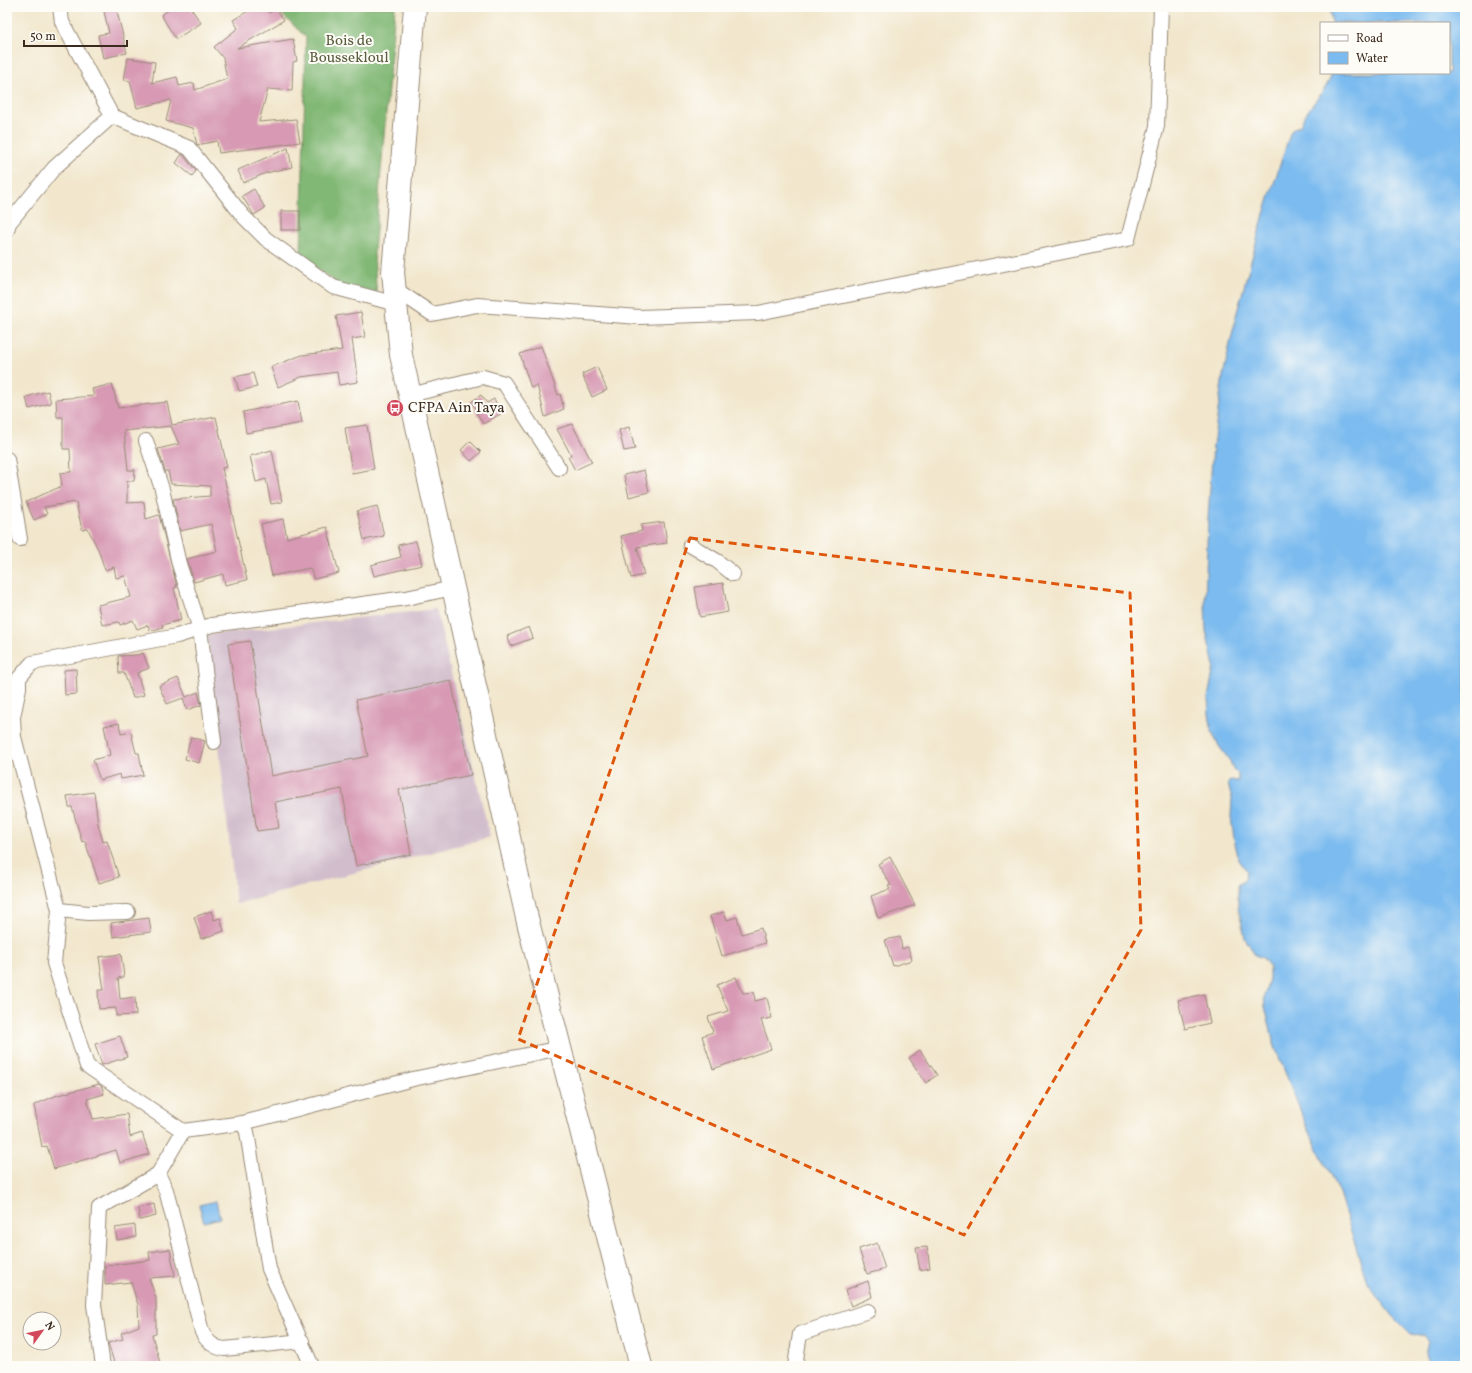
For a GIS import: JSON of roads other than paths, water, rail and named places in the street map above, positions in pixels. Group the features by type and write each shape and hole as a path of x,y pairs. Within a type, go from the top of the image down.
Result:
{"main road":[{"path":"416,7 394,272 401,355 527,918 640,1366"}],"street":[{"path":"60,7 62,22 112,116 189,148 243,216 266,239 334,287 396,296 432,314 477,305 639,317 758,313 1128,239 1157,126 1161,7"},
{"path":"7,230 9,223 54,168 112,116"},
{"path":"410,395 483,377 504,383 559,468"},
{"path":"146,441 162,489 179,564 200,629 214,742"},
{"path":"7,460 20,539"},
{"path":"690,545 717,561 733,574"},
{"path":"453,588 406,598 212,625 177,636 32,663 13,678 19,688 13,717 14,738 59,910 54,963 87,1066 183,1131 243,1123 413,1079 560,1048"},
{"path":"59,910 88,913 128,912"},
{"path":"243,1123 247,1132 269,1268 312,1366"},
{"path":"103,1366 94,1305 100,1208 158,1174 183,1131"},
{"path":"158,1174 166,1190 205,1339 217,1348 224,1349 302,1341"},
{"path":"795,1366 800,1334 868,1311"}],"water":[{"path":"1329,7 1465,7 1465,1366 1432,1366 1426,1354 1428,1341 1423,1334 1411,1335 1397,1321 1367,1282 1339,1193 1305,1122 1275,1047 1264,997 1269,979 1269,966 1263,958 1255,955 1245,938 1238,907 1238,885 1244,881 1247,871 1239,860 1234,839 1231,817 1232,798 1228,784 1230,780 1238,781 1238,773 1234,771 1230,761 1219,746 1212,731 1209,714 1208,698 1214,666 1206,631 1205,602 1208,518 1213,445 1223,376 1236,316 1264,214 1291,131 1300,126 1307,112 1325,87 1332,74 1450,74 1450,22 1332,22"},
{"path":"216,1201 220,1218 204,1222 199,1205"}],"place":[{"name":"CFPA Ain Taya","path":"395,408"}],"park label":[{"name":"Bois de Boussekloul","path":"349,50"}]}
